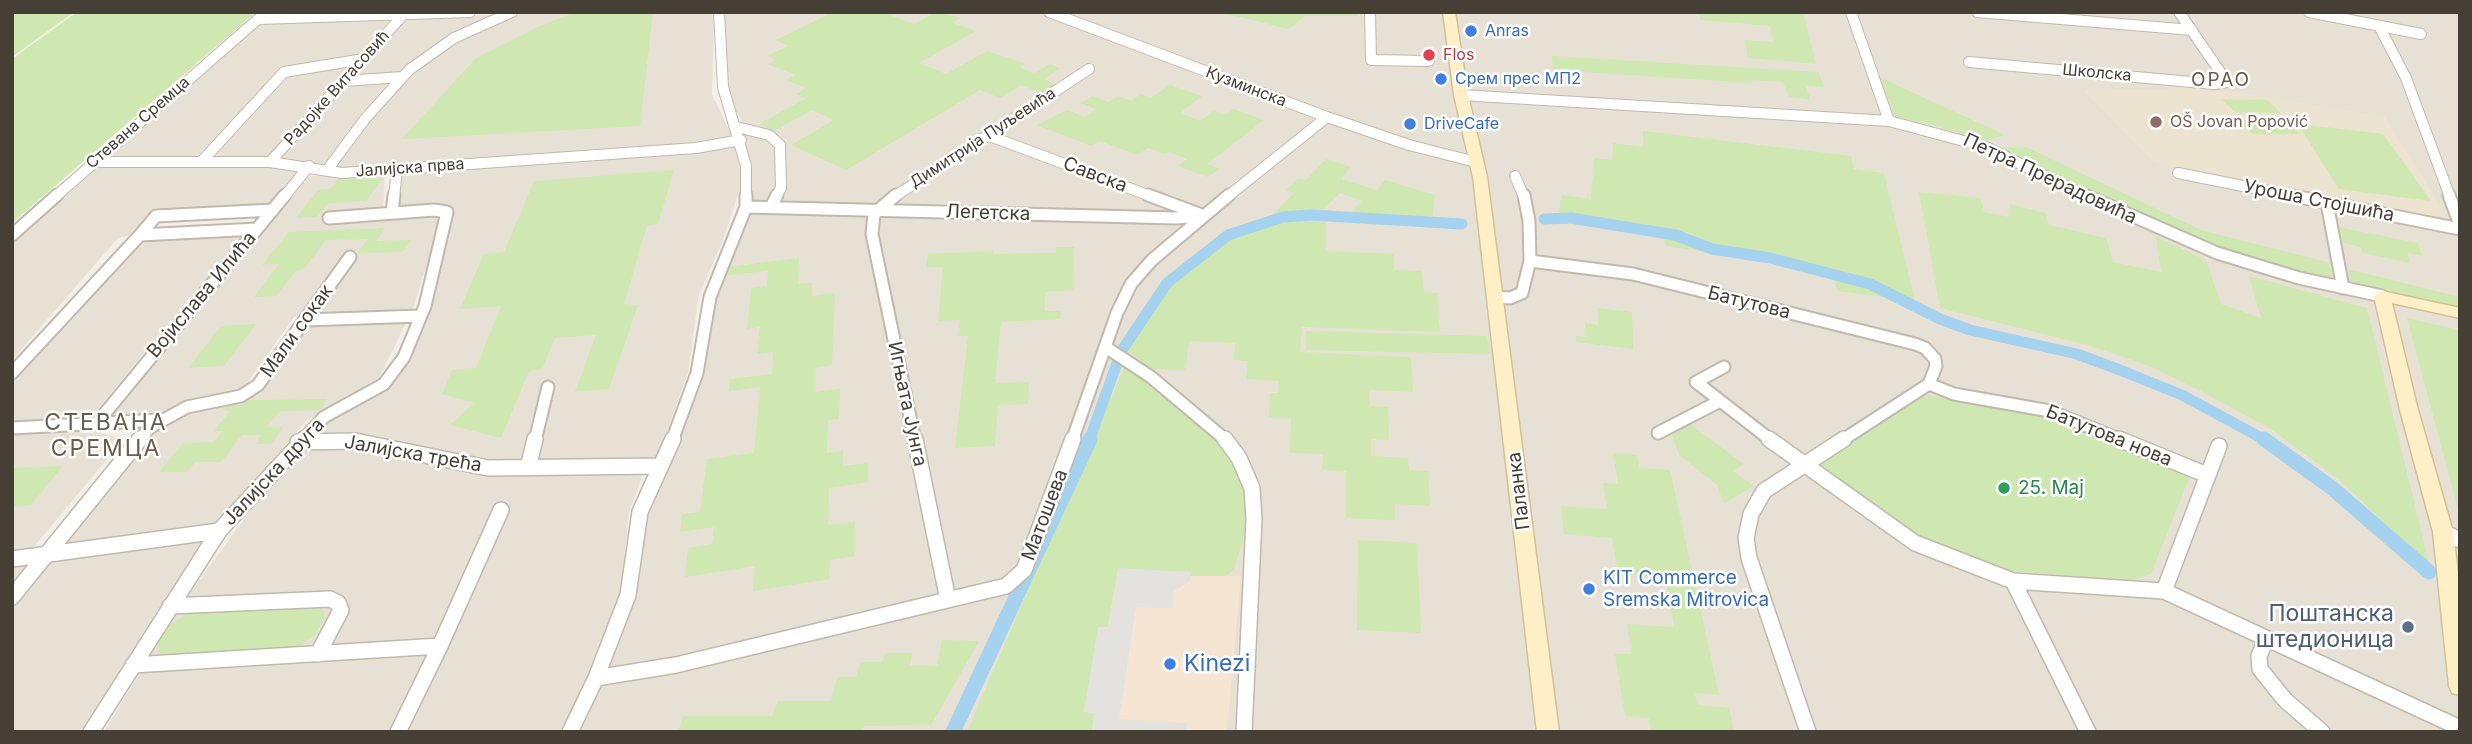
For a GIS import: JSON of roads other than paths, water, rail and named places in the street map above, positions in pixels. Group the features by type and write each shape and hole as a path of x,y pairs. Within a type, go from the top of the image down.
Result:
{"main road":[{"name":"Паланка","path":"1449,12 1461,95 1476,162 1548,732"},
{"name":"Петра Прерадовића","path":"2382,296 2460,313"},
{"path":"2382,296 2409,410 2452,536 2460,686"}],"street":[{"path":"262,15 470,12"},
{"name":"Јалијска прва","path":"512,12 454,38 402,77 365,119 327,170 342,173 696,148 739,134"},
{"path":"570,732 596,678 628,595 640,512 697,373 710,297 746,207 746,166 739,134 723,87 719,12"},
{"name":"Кузминска","path":"1049,12 1326,117 1476,162"},
{"path":"1370,12 1371,60 1429,61"},
{"path":"1851,12 1889,121"},
{"path":"1977,12 2192,30"},
{"path":"2179,12 2226,79 2225,83"},
{"path":"2309,12 2421,34"},
{"name":"Радојке Витасовић","path":"270,162 404,14"},
{"name":"Стевана Сремца","path":"12,235 262,15"},
{"name":"Уроша Стојшића","path":"2379,26 2406,78 2460,227"},
{"path":"202,161 284,72 364,59"},
{"name":"Школска","path":"1969,62 2225,83"},
{"name":"Димитрија Пуљевића","path":"877,209 1089,69"},
{"path":"344,81 402,77"},
{"name":"Петра Прерадовића","path":"1461,95 1889,121 1942,132 1986,147 2102,204 2217,253 2260,268 2382,296"},
{"name":"Матошева","path":"596,678 676,665 1006,586 1024,570 1107,348 1117,313 1139,274 1282,150 1326,117"},
{"path":"739,134 769,135 780,145 781,188 771,208"},
{"name":"Савска","path":"987,135 1204,216"},
{"path":"1445,154 1465,149 1472,142"},
{"path":"93,162 270,162 327,170"},
{"name":"Војислава Илића","path":"96,424 309,166"},
{"path":"392,213 397,169"},
{"name":"Уроша Стојшића","path":"2178,173 2460,227"},
{"path":"1494,297 1510,298 1522,293 1530,261 1526,199 1515,176"},
{"path":"2327,203 2343,288"},
{"name":"Легетска","path":"746,207 1176,218 1204,216"},
{"name":"Јалијска друга","path":"12,559 219,531 298,442 324,417 369,394 394,374 420,316 447,212 434,209 329,218"},
{"name":"Игњата Јунга","path":"877,209 872,234 948,600"},
{"path":"12,373 156,216 273,210"},
{"path":"140,235 257,229"},
{"name":"Мали сокак","path":"159,420 187,407 251,392 350,257"},
{"name":"Батутова","path":"1530,261 1633,274 1915,344 1925,348 1935,359 1936,366 1929,384"},
{"path":"305,320 420,316"},
{"path":"1107,348 1152,377 1221,433 1239,458 1252,488 1254,519 1244,732"},
{"path":"1724,367 1696,382 1804,466 1906,538 1959,562 2014,581 2137,587 2164,592 2460,728"},
{"path":"1808,732 1749,558 1746,538 1751,514 1764,491 1929,384"},
{"name":"Батутова нова","path":"1929,384 1954,394 2050,411 2207,475"},
{"path":"528,468 548,387"},
{"path":"1658,433 1720,401"},
{"path":"12,428 159,420"},
{"path":"12,597 134,444 159,420"},
{"name":"Јалијска трећа","path":"298,442 355,441 470,466 660,467"},
{"path":"2164,592 2220,446"},
{"path":"398,732 501,510"},
{"path":"91,732 219,531"},
{"path":"2014,581 2088,732"},
{"path":"170,606 330,599 338,603 341,610 318,654"},
{"path":"2266,639 2259,656 2260,669 2285,700 2322,732"},
{"path":"133,665 440,646"}],"waterway":[{"path":"1122,350 1167,283 1228,235 1283,217 1311,215 1462,224"},
{"path":"1544,219 1571,218 1675,235 1712,249 1770,258 1870,284 1940,319 1970,330 2077,354 2120,370 2182,395 2266,441"},
{"path":"1089,441 1117,363"},
{"path":"953,732 1090,439"},
{"path":"2266,441 2332,488 2429,572"}],"place":[{"name":"Anras","path":"1471,31"},
{"name":"Flos","path":"1429,55"},
{"name":"Срем прес МП2","path":"1441,79"},
{"name":"OŠ Jovan Popović","path":"2156,122"},
{"name":"DriveCafe","path":"1410,124"},
{"name":"25. Maj","path":"2004,488"},
{"name":"KIT Commerce Sremska Mitrovica","path":"1589,589"},
{"name":"Поштанска штедионица","path":"2408,627"},
{"name":"Kinezi","path":"1170,664"}],"district":[{"name":"ОРАО","path":"2221,80"},
{"name":"СТЕВАНА СРЕМЦА","path":"106,436"}]}
